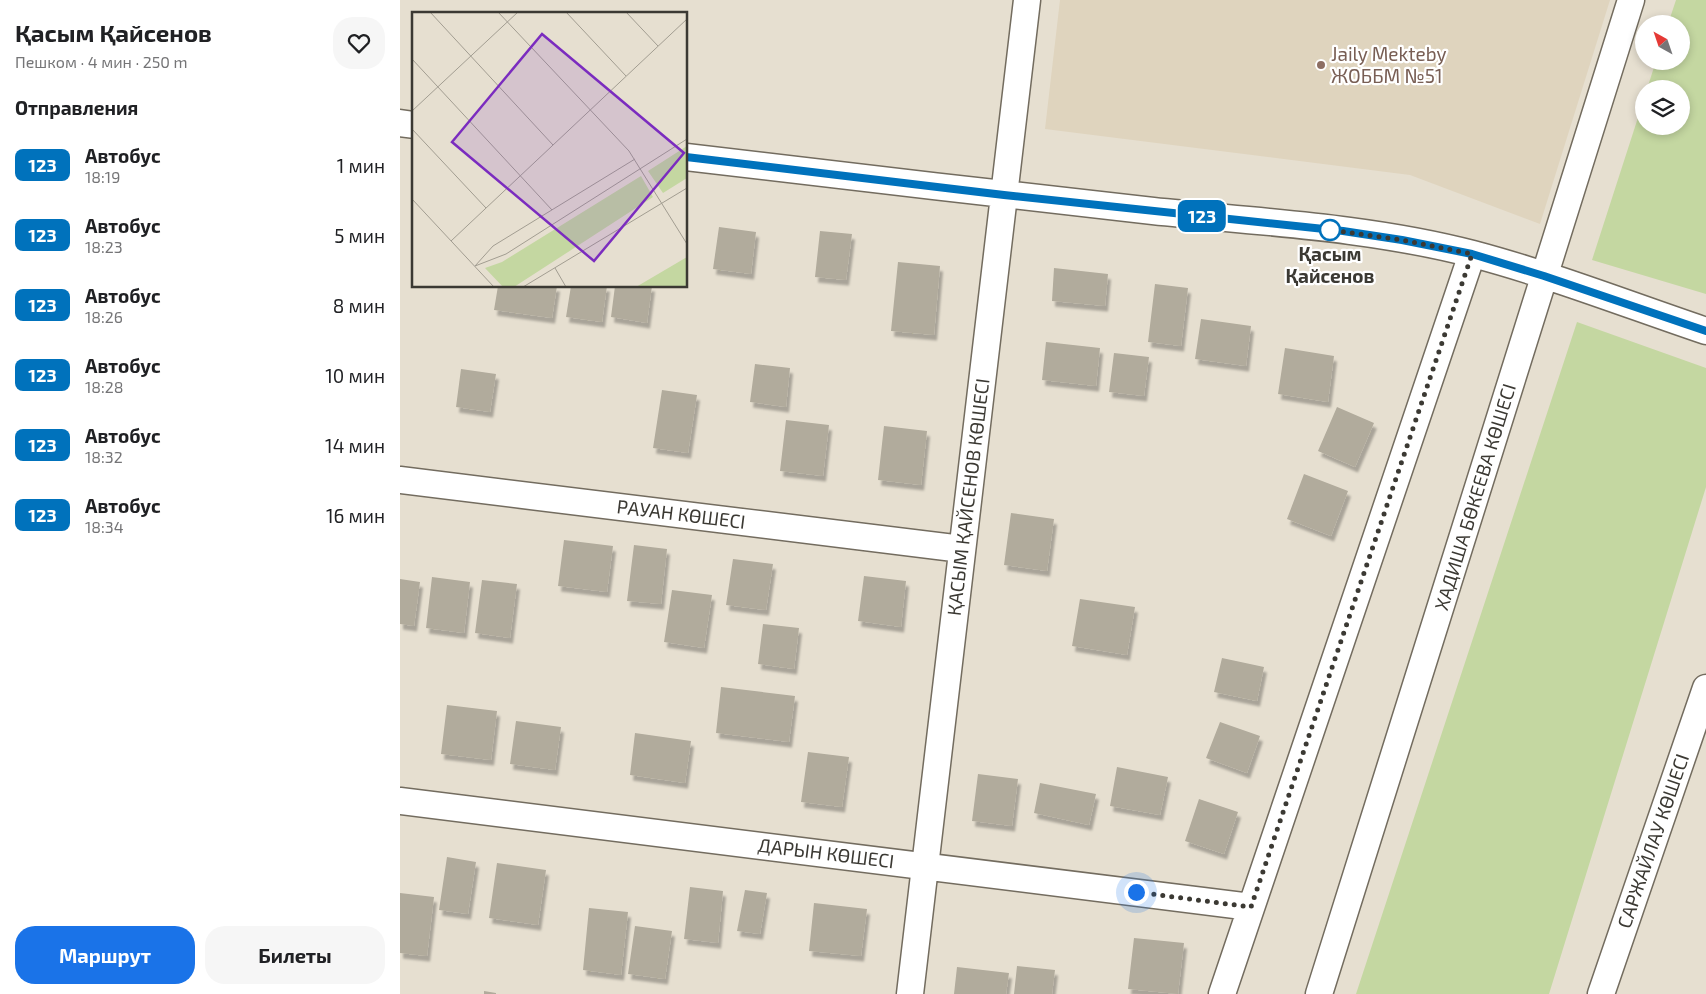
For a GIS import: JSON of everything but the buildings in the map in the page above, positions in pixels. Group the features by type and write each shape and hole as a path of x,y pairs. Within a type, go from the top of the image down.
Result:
{"street":[{"name":"ҚАСЫМ ҚАЙСЕНОВ КӨШЕСІ","path":"910,994 1027,0"},
{"name":"ХАДИША БӨКЕЕВА КӨШЕСІ","path":"1319,994 1631,0"},
{"path":"688,157 1004,195 1343,231 1402,240 1472,254 1544,276 1706,331"},
{"path":"1222,994 1472,254"},
{"name":"РАУАН КӨШЕСІ","path":"400,480 962,549"},
{"name":"САРЖАЙЛАУ КӨШЕСІ","path":"1601,994 1706,688"},
{"name":"ДАРЫН КӨШЕСІ","path":"400,801 1251,907"}],"shaded area":[{"name":"Jaily Mekteby ЖОББМ №51","path":"1060,0 1610,0 1540,224 1410,175 1045,129"}],"green space":[{"path":"1676,0 1706,0 1706,294 1592,260 1635,127 1635,135 1690,135 1690,80 1650,80 1653,70 1690,70 1690,15 1671,15"},
{"path":"1577,322 1706,368 1706,487 1549,994 1356,994"}],"bus line":[{"name":"123","path":"688,157 1004,195 1343,231 1402,240 1472,254 1544,276 1706,331"}],"place":[{"name":"Jaily Mekteby ЖОББМ №51","path":"1321,65"},
{"name":"Қасым Қайсенов","path":"1330,230"}],"route":[{"path":"1136,892 1251,907 1472,254 1402,240 1324,229 1330,230"}]}
